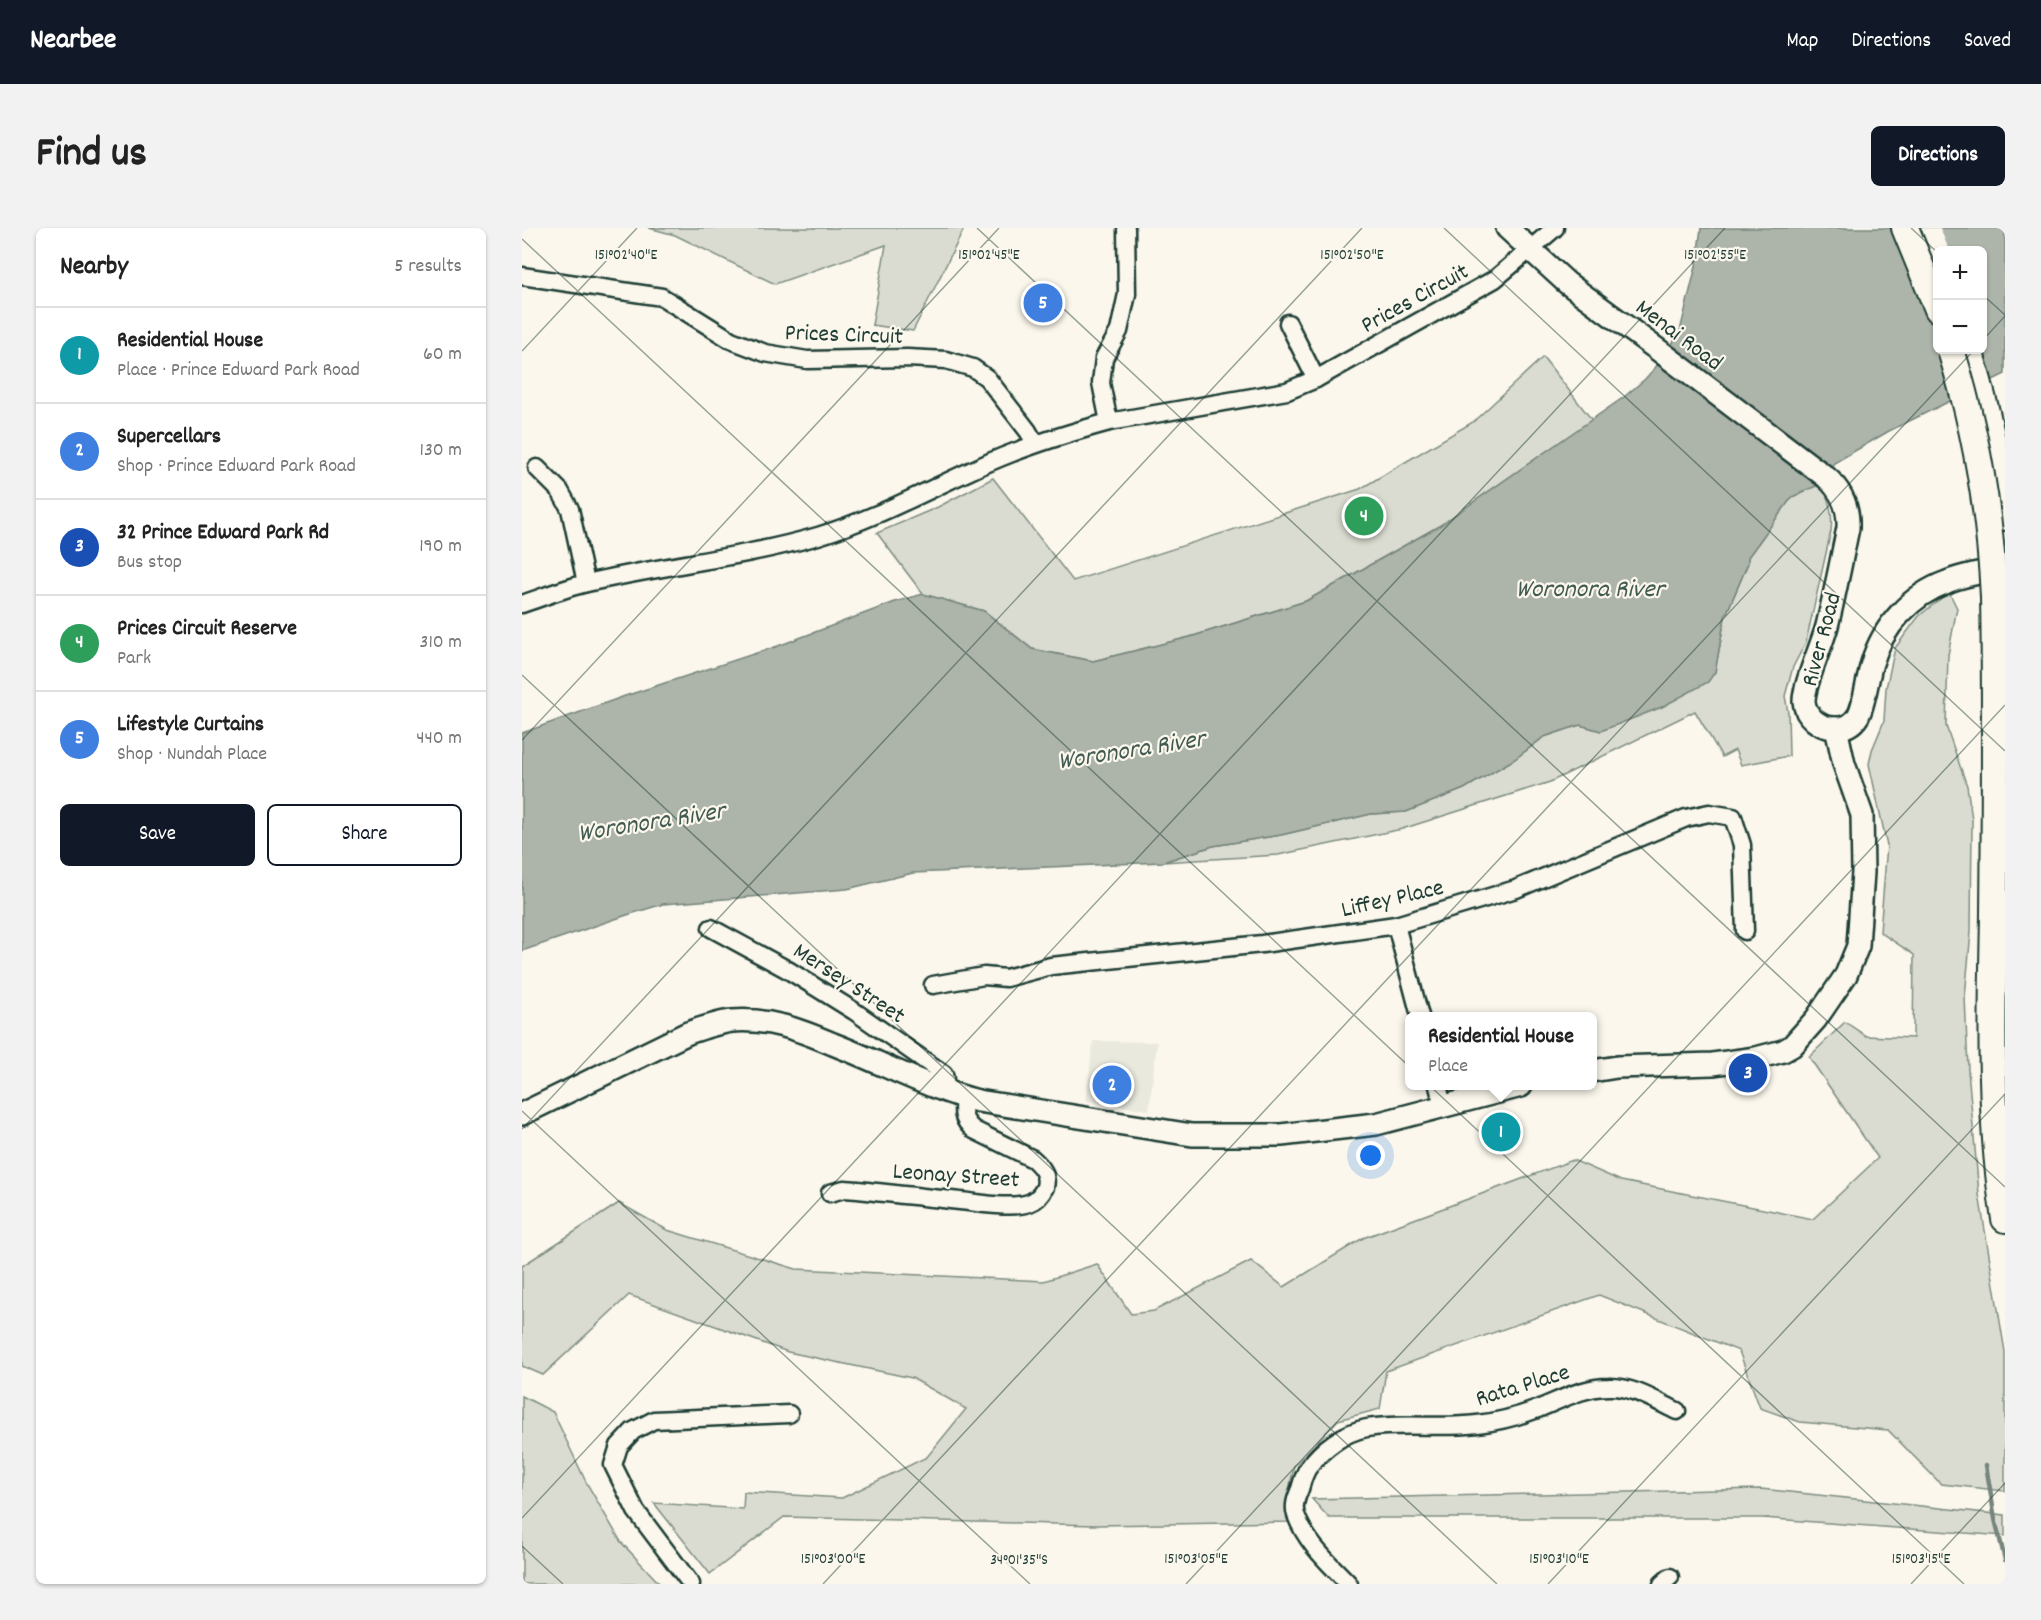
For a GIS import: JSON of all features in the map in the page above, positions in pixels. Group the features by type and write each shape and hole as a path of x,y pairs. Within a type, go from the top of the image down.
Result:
{"main road":[{"path":"1905,228 1934,300"},
{"path":"1922,228 1933,252"},
{"path":"1952,354 1981,468 1994,597 1995,797 1992,1090 1995,1145 2005,1219"},
{"path":"1970,354 1980,383 1997,455 2005,517"}],"street":[{"path":"1109,422 1101,384 1104,358 1119,331 1127,294 1126,228"},
{"name":"Menai Road","path":"1506,228 1567,284 1826,477"},
{"name":"Prices Circuit","path":"522,604 586,583 760,551 820,536 913,498 1035,443 1109,422 1278,393 1316,379 1496,279 1555,228"},
{"name":"Prices Circuit","path":"522,276 662,297 731,340 756,350 790,358 807,360 907,358 946,360 964,364 987,378 1035,443"},
{"path":"1288,323 1316,379"},
{"path":"537,468 560,491 570,510 586,583"},
{"name":"River Road","path":"1826,477 1838,490 1849,515 1848,528 1827,627 1804,699 1809,716 1815,722 1836,728"},
{"path":"1844,764 1876,651 1887,629 1925,592 1947,581 2005,568"},
{"path":"1597,1070 1617,1067 1713,1064 1756,1058 1783,1051 1792,1046 1816,1019 1846,975 1858,946 1863,872 1862,815 1844,764 1836,728 1850,725 1858,717"},
{"path":"1815,722 1844,764"},
{"name":"Liffey Place","path":"933,985 984,976 1006,978 1051,966 1262,944 1396,926 1516,889 1686,818 1709,813 1733,817 1742,845 1745,931"},
{"path":"1396,926 1419,1012"},
{"name":"Mersey Street","path":"711,928 788,970 899,1042 945,1074 956,1094"},
{"path":"522,1114 688,1033 712,1024 734,1021 766,1022 793,1027 956,1094 1029,1110 1192,1135 1281,1135 1377,1124 1441,1096 1489,1090"},
{"name":"Leonay Street","path":"830,1193 836,1190 851,1190 993,1205 1025,1204 1038,1198 1046,1178 1040,1165 1033,1159 974,1130 967,1124 956,1094"},
{"name":"Rata Place","path":"1348,1584 1321,1555 1305,1533 1296,1514 1294,1503 1307,1470 1321,1453 1342,1437 1365,1428 1475,1424 1502,1420 1534,1411 1585,1390 1609,1386 1629,1390 1677,1411"},
{"path":"691,1584 636,1511 614,1465 619,1446 633,1431 654,1420 789,1414"}],"shaded area":[{"path":"649,228 964,229 913,331 872,325 886,245 775,284 675,235"},
{"path":"1543,357 1592,420 1439,526 1306,601 1190,637 1093,661 1032,649 984,611 923,594 877,533 938,507 993,478 1073,581 1360,489 1473,422"},
{"path":"1816,486 1824,489 1828,500 1831,531 1806,642 1793,667 1785,696 1788,712 1789,756 1741,765 1735,750 1722,757 1695,711 1550,782 1402,829 1278,855 1163,862 1213,846 1281,835 1371,814 1406,812 1464,789 1515,759 1544,737 1580,725 1601,731 1715,672 1725,617 1748,563 1748,557 1792,497"},
{"path":"1949,592 1957,608 1948,655 1946,726 1967,786 1972,819 1971,931 1965,997 1968,1070 1979,1194 2005,1352 2005,1491 1941,1484 1888,1430 1800,1422 1760,1408 1739,1351 1599,1295 1386,1371 1380,1409 1338,1420 1294,1466 1289,1490 1291,1522 1096,1525 784,1517 710,1574 654,1503 743,1509 744,1492 842,1498 927,1457 966,1409 912,1378 788,1352 629,1295 543,1375 522,1366 522,1266 619,1203 667,1230 796,1269 1044,1281 1097,1264 1131,1314 1154,1311 1251,1261 1284,1287 1363,1238 1573,1160 1621,1181 1813,1219 1878,1158 1809,1057 1845,1022 1866,1036 1913,1038 1914,955 1880,932 1887,845 1869,764 1884,721 1886,688 1895,648 1919,616"},
{"path":"1093,1041 1157,1042 1149,1110 1086,1101"},
{"path":"522,1396 553,1412 586,1482 621,1542 660,1584 522,1584"},
{"path":"1761,1489 2005,1515 2005,1536 1762,1518 1329,1518 1312,1499"}],"water":[{"name":"Woronora River","path":"1701,228 2005,228 2005,374 1889,431 1834,463 1816,486 1792,497 1748,557 1748,563 1725,617 1715,672 1708,682 1662,707 1601,731 1580,725 1544,737 1515,759 1464,789 1406,812 1371,814 1281,835 1213,846 1163,862 913,873 847,889 663,904 522,951 522,733 923,594 984,611 1032,649 1093,661 1190,637 1306,601 1439,526 1624,397 1662,360 1680,331 1696,266"}],"pier":[{"path":"1894,228 1940,228 1947,246 1933,246 1933,323"}],"waterway":[{"path":"1986,1465 2005,1560"}],"place":[{"name":"Lifestyle Curtains","path":"1043,303"},
{"name":"Prices Circuit Reserve","path":"1364,516"},
{"name":"32 Prince Edward Park Rd","path":"1748,1073"},
{"name":"Supercellars","path":"1112,1085"},
{"name":"Residential House","path":"1501,1132"}]}
